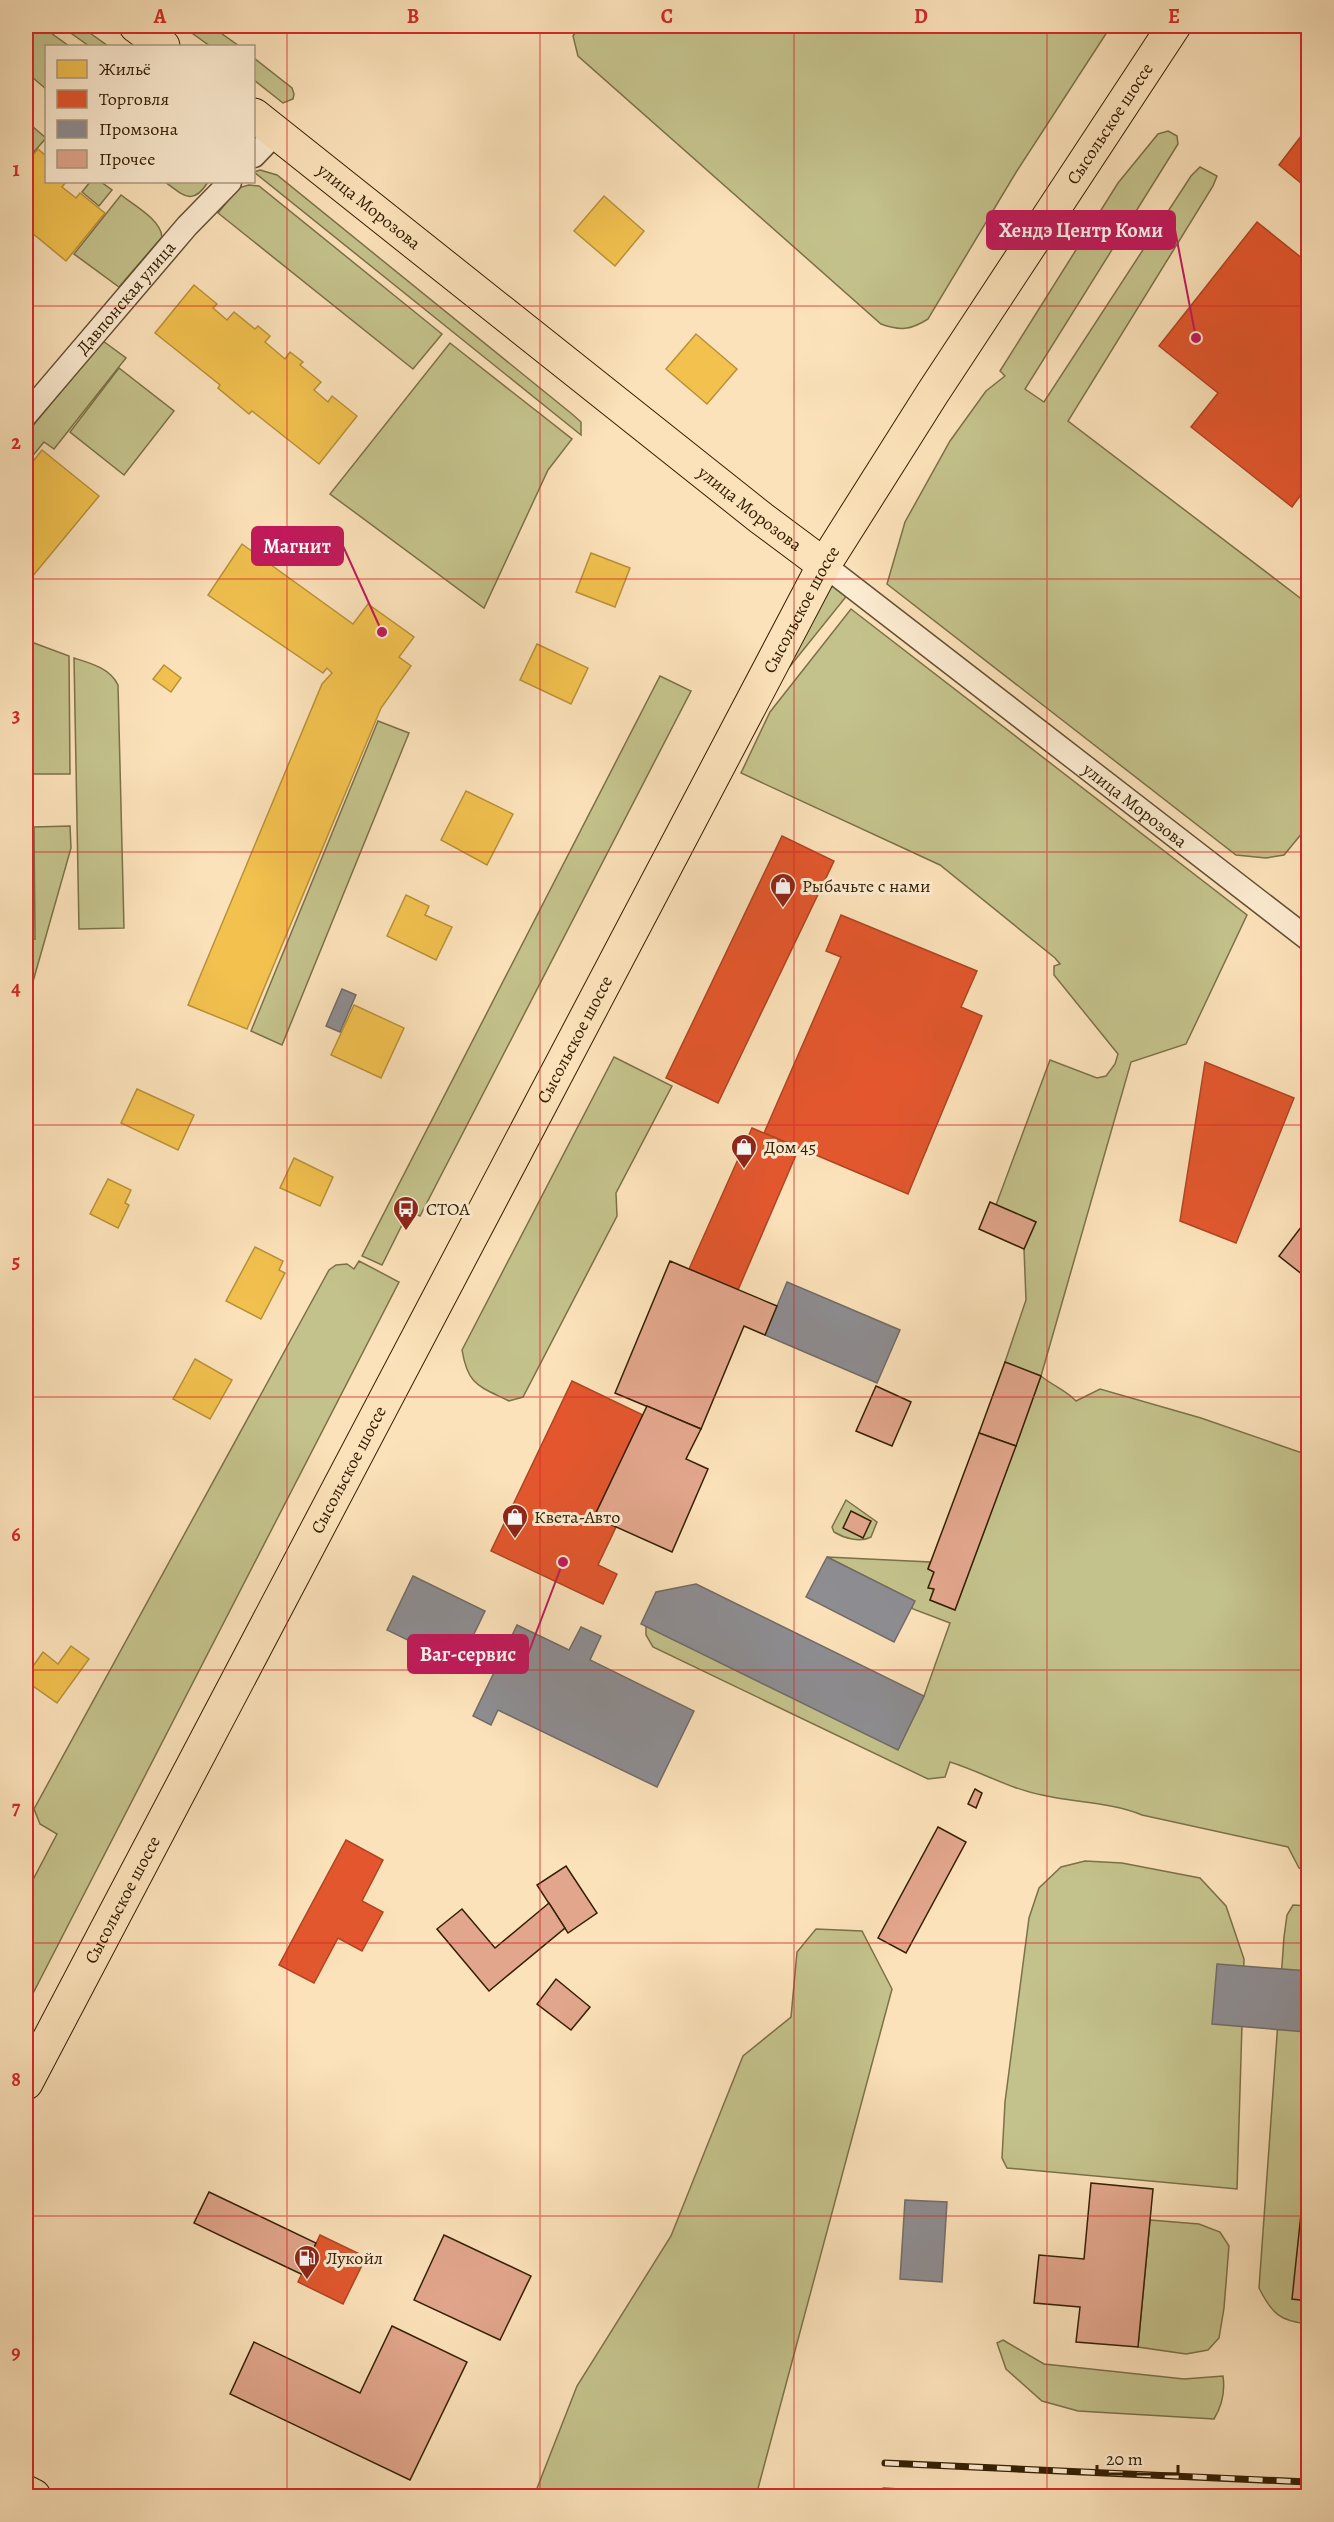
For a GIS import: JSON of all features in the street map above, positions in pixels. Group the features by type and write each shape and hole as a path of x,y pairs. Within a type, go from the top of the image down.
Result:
{"main road":[{"path":"136,26 162,45"},
{"name":"Сысольское шоссе","path":"26,2083 824,565 932,394 1174,26"},
{"name":"улица Морозова","path":"265,124 761,518 824,565"},
{"path":"26,2492 34,2496"}],"street":[{"path":"255,153 265,124"},
{"name":"Давпонская улица","path":"26,415 183,231 229,183"},
{"name":"улица Морозова","path":"824,565 1308,939"}],"shaded area":[{"path":"26,26 41,26 68,45 45,45 45,88 26,72"},
{"path":"61,26 80,26 107,45 88,45"},
{"path":"182,26 211,26 238,45 209,45"},
{"path":"580,26 1111,26 1015,174 928,319 911,327 894,328 881,324 578,56 573,36"},
{"path":"255,59 292,88 293,99 283,103 255,81"},
{"path":"26,121 45,139 33,153 26,147"},
{"path":"1168,131 1177,136 1178,144 1025,389 1044,402 1191,176 1200,167 1217,176 1068,421 1308,604 1308,826 1284,855 1266,858 1236,855 887,584 905,522 950,441 986,391 1005,376 1000,371 1118,183 1158,134"},
{"path":"260,170 277,175 572,414 581,422 581,435 255,173"},
{"path":"89,183 102,183 112,190 99,206 82,192"},
{"path":"166,183 207,183 198,194 193,196 178,191"},
{"path":"249,185 259,186 442,334 413,369 218,213 238,188"},
{"path":"121,195 152,219 162,237 119,287 74,254"},
{"path":"103,341 126,358 54,449 44,442 26,464 26,434"},
{"path":"450,343 572,439 548,470 484,608 330,494"},
{"path":"119,368 174,411 124,475 70,432"},
{"path":"833,582 849,593 775,685"},
{"path":"851,609 1247,915 1186,1044 1131,1062 1041,1376 1005,1362 1026,1300 1024,1249 1036,1222 996,1205 1050,1060 1097,1078 1106,1076 1115,1064 1118,1054 1054,975 1054,966 1060,964 1055,958 940,865 741,773 770,712"},
{"path":"26,640 69,656 70,774 32,774"},
{"path":"74,658 105,670 118,685 124,928 79,929"},
{"path":"660,676 691,691 420,1216 409,1211 382,1265 362,1256"},
{"path":"378,721 409,733 282,1045 251,1031"},
{"path":"70,826 71,848 32,985 26,986 26,940 35,939 34,827"},
{"path":"614,1057 672,1086 616,1193 617,1216 523,1397 509,1401 476,1383 468,1371 462,1350"},
{"path":"359,1261 399,1282 26,2007 26,1893 57,1834 40,1824 34,1809 329,1270 336,1265 347,1264 354,1269"},
{"path":"1041,1376 1076,1401 1100,1389 1201,1418 1308,1455 1308,1872 1299,1868 1288,1847 1105,1805 1030,1792 950,1762 945,1777 928,1779 653,1647 646,1635 646,1626 898,1749 924,1696 950,1623 913,1609 914,1601 827,1557 930,1562 928,1569 934,1572 929,1588 934,1589 930,1600 955,1610"},
{"path":"846,1500 877,1522 871,1537 862,1540 852,1539 834,1532 832,1527"},
{"path":"1085,1861 1122,1863 1200,1878 1226,1906 1244,1959 1237,2189 1007,2168 1002,2158 1005,2102 1029,1918 1039,1888 1061,1867"},
{"path":"1293,1905 1308,1906 1308,2324 1290,2321 1278,2315 1268,2304 1259,2288 1284,1937 1287,1915"},
{"path":"816,1929 862,1931 892,1989 756,2496 534,2496 577,2386 671,2236 743,2056 791,2017 797,1952"},
{"path":"1150,2220 1199,2224 1220,2232 1229,2246 1219,2338 1208,2350 1186,2354 1138,2347"},
{"path":"1003,2340 1044,2364 1184,2379 1223,2376 1221,2403 1214,2419 1078,2411 1042,2401 1006,2369 997,2343"}],"building: Жильё":[{"path":"26,149 33,155 38,149 45,155 45,183 65,183 62,187 76,198 80,193 105,213 66,261 26,228"},
{"path":"604,196 644,231 615,266 574,231"},
{"path":"194,285 217,304 213,308 227,320 234,312 255,329 258,326 270,336 265,342 285,359 290,352 303,362 300,365 321,382 314,390 328,402 332,396 357,416 319,464 252,411 249,414 218,388 220,385 155,333"},
{"path":"696,334 737,369 707,404 666,369"},
{"path":"42,450 99,496 27,583 26,470"},
{"path":"242,544 353,624 368,604 414,637 399,657 411,666 381,708 247,1029 188,1005 322,684 332,673 327,668 323,673 208,595"},
{"path":"591,553 630,568 615,607 576,592"},
{"path":"537,644 588,668 571,704 520,680"},
{"path":"26,656 32,937 26,937"},
{"path":"164,665 181,678 171,692 153,679"},
{"path":"466,791 513,814 487,865 441,840"},
{"path":"406,895 429,906 425,915 452,927 436,960 387,936"},
{"path":"354,1005 404,1028 381,1078 331,1055"},
{"path":"137,1089 194,1115 178,1150 121,1123"},
{"path":"294,1158 333,1177 320,1206 280,1188"},
{"path":"108,1179 131,1190 125,1203 129,1205 118,1228 90,1214"},
{"path":"255,1247 283,1261 279,1270 285,1273 261,1319 226,1301"},
{"path":"195,1359 232,1380 210,1419 173,1399"},
{"path":"71,1646 89,1659 57,1703 26,1681 26,1676 43,1652 58,1664"}],"building: Торговля":[{"path":"1308,127 1308,189 1279,165"},
{"path":"1257,222 1308,263 1308,485 1292,507 1191,427 1218,393 1159,346"},
{"path":"782,836 834,861 718,1103 666,1078"},
{"path":"841,915 977,971 961,1007 982,1016 908,1194 764,1133 841,957 826,951"},
{"path":"1205,1062 1294,1098 1236,1243 1180,1221"},
{"path":"752,1128 799,1148 738,1290 689,1269"},
{"path":"572,1381 643,1415 594,1517 616,1527 598,1565 617,1574 603,1604 491,1551"},
{"path":"346,1840 383,1860 362,1901 383,1912 362,1951 338,1938 314,1983 279,1965"},
{"path":"320,2235 366,2257 343,2304 298,2282"}],"building: Промзона":[{"path":"342,989 356,995 340,1032 326,1026"},
{"path":"787,1282 900,1330 877,1383 765,1335"},
{"path":"827,1557 915,1601 894,1642 806,1597"},
{"path":"413,1576 485,1611 459,1665 387,1630"},
{"path":"696,1584 924,1696 898,1750 641,1624 656,1592"},
{"path":"517,1625 569,1650 581,1627 601,1636 590,1660 694,1711 657,1787 498,1710 491,1725 473,1716"},
{"path":"1217,1964 1308,1971 1306,2032 1212,2024"},
{"path":"905,2200 947,2202 942,2282 900,2279"}],"building: Прочее":[{"path":"990,1202 1036,1222 1024,1249 979,1229"},
{"path":"1308,1218 1308,1279 1279,1256"},
{"path":"670,1261 777,1306 765,1335 744,1326 701,1429 615,1393"},
{"path":"1005,1362 1041,1376 1016,1446 979,1433"},
{"path":"876,1386 911,1402 892,1446 856,1431"},
{"path":"647,1406 701,1429 686,1459 708,1469 672,1552 594,1517"},
{"path":"979,1433 1016,1446 955,1610 930,1600 934,1589 928,1588 934,1572 928,1569"},
{"path":"851,1511 871,1521 863,1538 843,1528"},
{"path":"975,1789 982,1793 976,1808 968,1804"},
{"path":"938,1827 966,1842 906,1953 878,1938"},
{"path":"566,1866 597,1913 568,1933 537,1885"},
{"path":"549,1903 565,1928 489,1991 437,1929 462,1909 495,1948"},
{"path":"556,1979 590,2007 571,2030 537,2004"},
{"path":"1308,2148 1308,2301 1292,2299"},
{"path":"1091,2183 1153,2189 1138,2347 1076,2342 1080,2307 1034,2303 1039,2255 1084,2259"},
{"path":"209,2192 316,2243 301,2274 194,2223"},
{"path":"444,2235 531,2276 500,2340 414,2300"},
{"path":"392,2326 467,2362 410,2480 230,2394 254,2342 360,2393"}],"railway":[{"path":"885,2463 1308,2482"},
{"path":"884,2491 1004,2496"}],"place":[{"name":"Хендэ Центр Коми","path":"1196,338"},
{"name":"Магнит","path":"382,632"},
{"name":"Рыбачьте с нами","path":"783,909"},
{"name":"Дом 45","path":"744,1170"},
{"name":"СТОА","path":"406,1232"},
{"name":"Квета-Авто","path":"515,1540"},
{"name":"Ваг-сервис","path":"563,1562"},
{"name":"Лукойл","path":"307,2281"}]}
